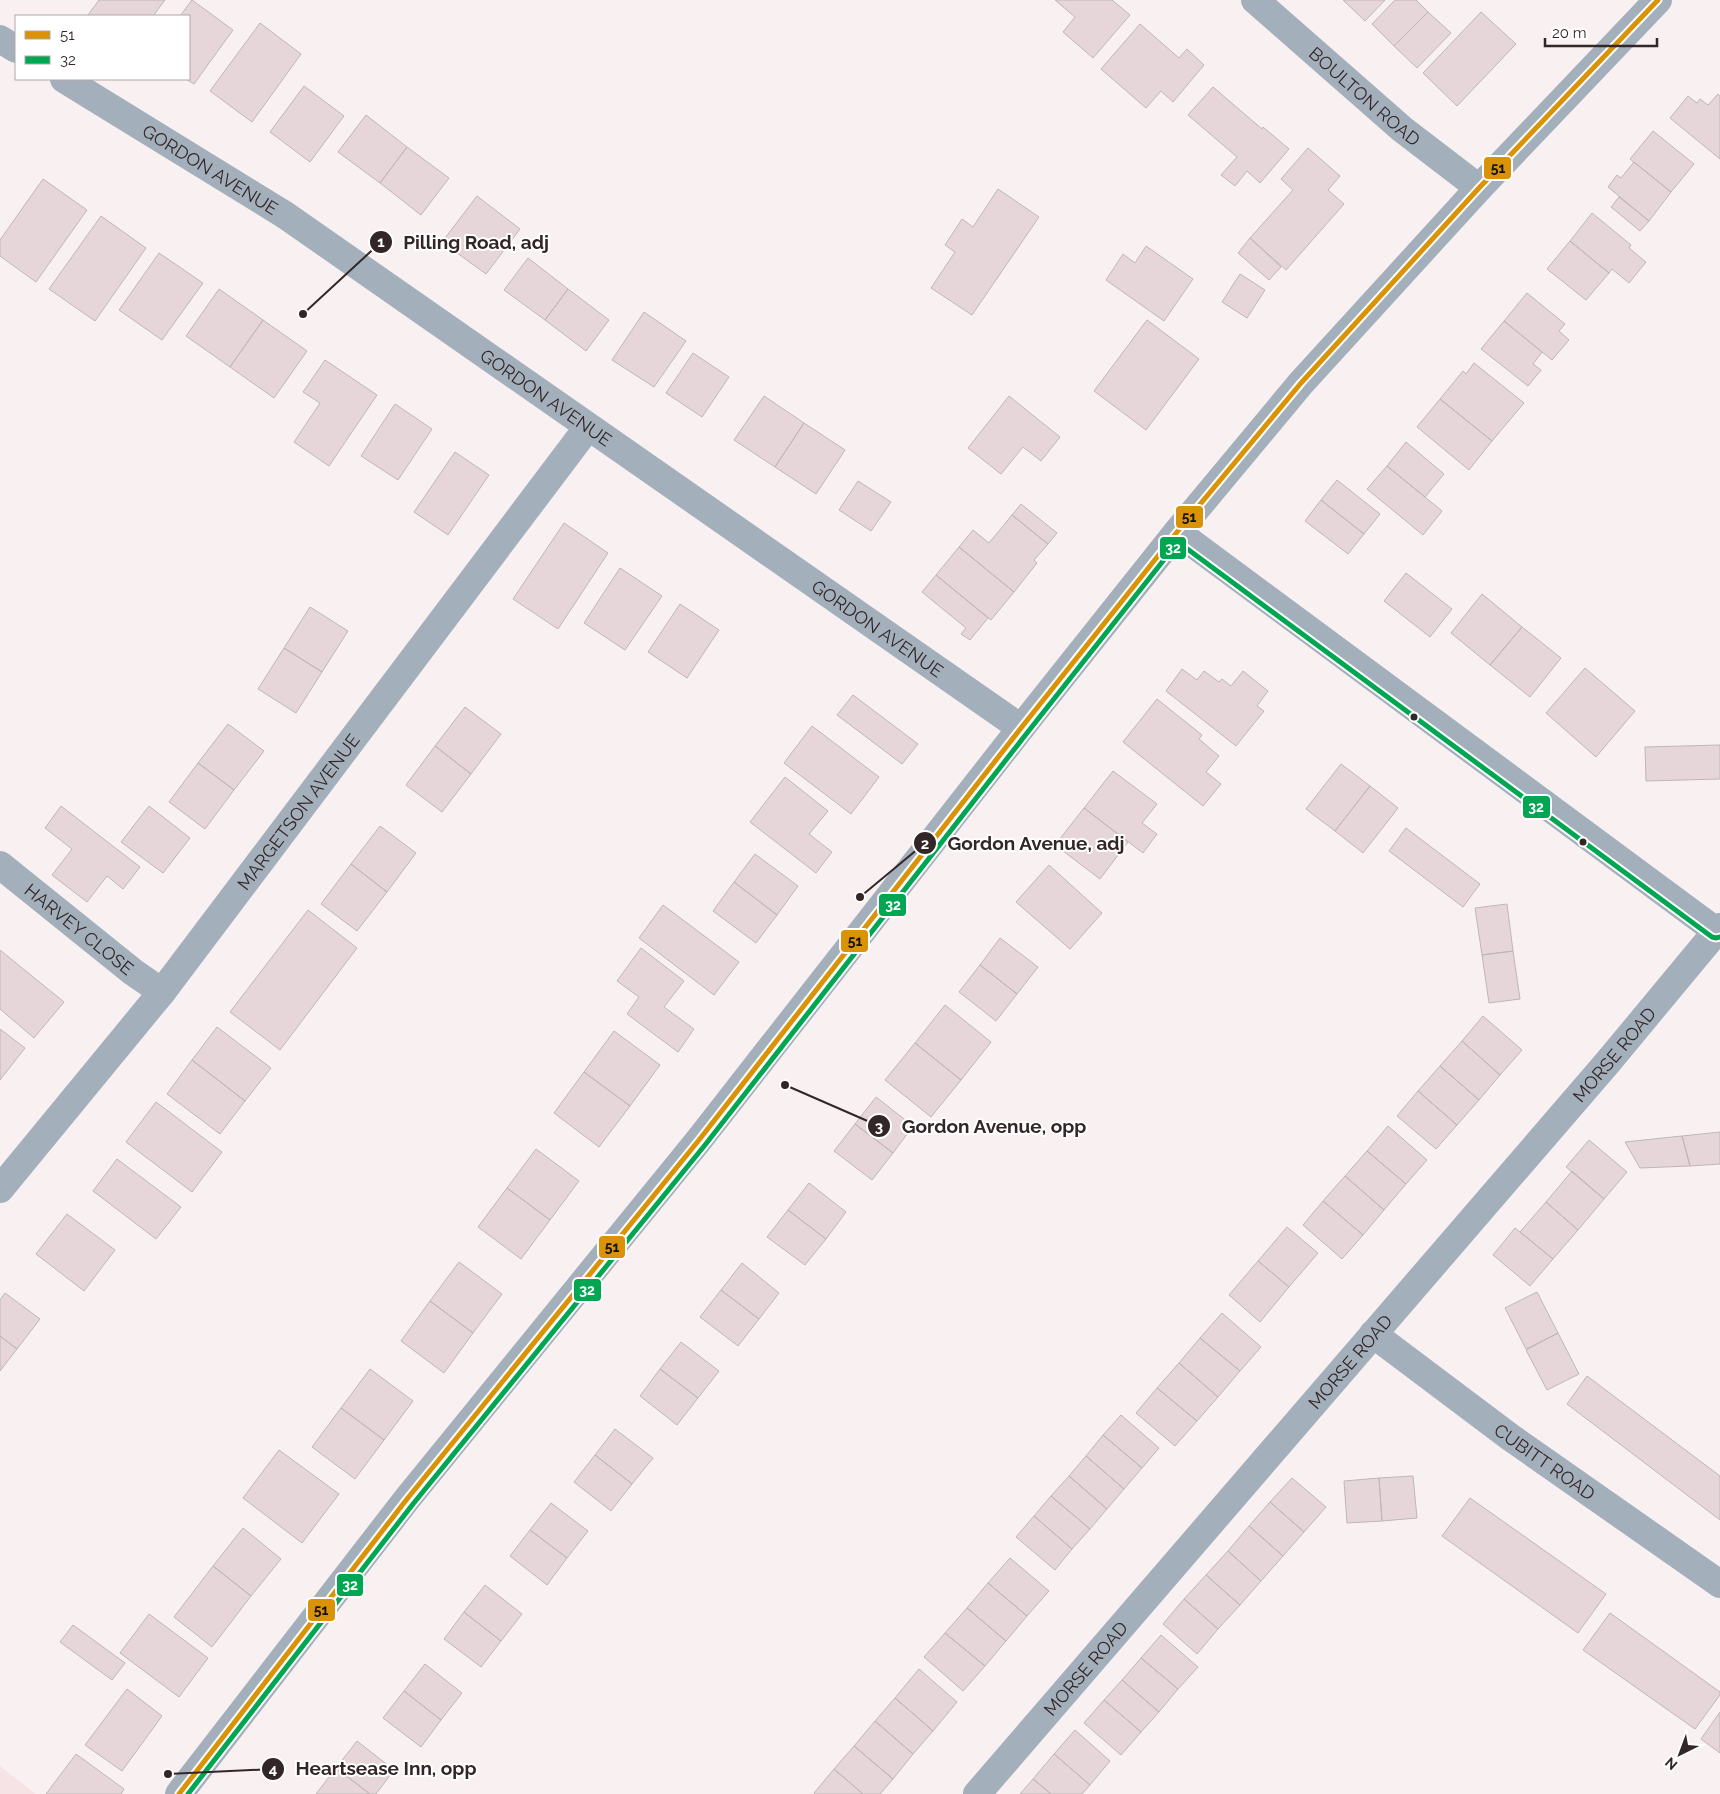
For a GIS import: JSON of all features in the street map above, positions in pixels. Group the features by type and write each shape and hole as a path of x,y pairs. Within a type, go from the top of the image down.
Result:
{"street":[{"name":"BOULTON ROAD","path":"1255,0 1402,129 1479,188"},
{"path":"179,1794 407,1499 699,1140 1177,532 1302,384 1479,188 1658,0"},
{"path":"0,40 15,48"},
{"name":"GORDON AVENUE","path":"66,80 285,216 1021,728"},
{"name":"MARGETSON AVENUE","path":"0,1189 162,992 588,427"},
{"path":"1177,532 1718,929"},
{"name":"HARVEY CLOSE","path":"0,866 132,972 162,992"},
{"name":"MORSE ROAD","path":"977,1794 1608,1062 1718,929"},
{"name":"CUBITT ROAD","path":"1373,1334 1510,1437 1720,1584"}],"shaded area":[{"path":"0,1766 35,1794 0,1794"}],"building":[{"path":"99,0 165,0 154,15 88,15"},
{"path":"192,0 233,30 194,84 188,80 190,80 190,15 181,15"},
{"path":"1055,0 1112,0 1130,15 1093,58 1063,32 1075,17"},
{"path":"1343,0 1385,0 1365,21"},
{"path":"1395,0 1416,0 1428,12 1394,46 1372,24"},
{"path":"1428,12 1451,33 1417,68 1394,46"},
{"path":"1481,12 1516,44 1457,106 1423,73"},
{"path":"260,23 301,54 252,122 210,91"},
{"path":"1140,24 1179,58 1187,49 1204,65 1173,102 1161,91 1146,108 1101,69"},
{"path":"304,86 344,116 310,162 270,132"},
{"path":"1213,87 1262,129 1263,127 1289,149 1260,183 1247,171 1235,186 1221,175 1237,157 1188,115"},
{"path":"1718,94 1720,96 1720,159 1670,118 1688,96 1697,103 1700,99 1708,105"},
{"path":"366,115 407,147 380,183 338,152"},
{"path":"1653,131 1694,164 1671,192 1630,159"},
{"path":"407,147 449,178 421,215 380,183"},
{"path":"1308,148 1340,176 1328,190 1344,204 1286,270 1250,238 1293,190 1281,179"},
{"path":"1634,162 1671,192 1649,221 1608,187 1617,175 1621,178"},
{"path":"43,179 87,210 36,282 0,256 0,240"},
{"path":"998,189 1039,217 972,315 931,288 955,252 945,245 962,219 973,227"},
{"path":"477,196 520,229 486,274 442,242"},
{"path":"1619,197 1649,221 1640,231 1611,207"},
{"path":"1592,213 1631,245 1629,248 1646,262 1629,283 1612,269 1609,273 1570,241"},
{"path":"101,216 146,248 95,321 49,289"},
{"path":"1250,238 1281,267 1269,280 1238,253"},
{"path":"1570,241 1609,273 1586,300 1547,269"},
{"path":"1146,246 1193,279 1164,321 1106,280 1123,254 1135,263"},
{"path":"159,253 203,283 162,340 119,310"},
{"path":"528,258 568,289 545,320 504,290"},
{"path":"1240,274 1265,290 1247,318 1222,302"},
{"path":"219,289 263,320 230,367 186,336"},
{"path":"568,289 609,320 586,351 545,320"},
{"path":"1527,293 1565,324 1559,331 1569,340 1552,360 1504,321"},
{"path":"644,312 686,341 654,387 612,360"},
{"path":"263,320 307,351 274,398 230,367"},
{"path":"1147,320 1199,359 1146,430 1094,391"},
{"path":"1504,321 1542,352 1533,364 1541,370 1528,386 1481,349"},
{"path":"693,353 729,377 702,417 666,393"},
{"path":"325,360 377,395 329,466 294,442 320,403 303,392"},
{"path":"1474,363 1524,403 1492,441 1440,399 1463,371 1466,374"},
{"path":"764,396 804,423 775,467 734,440"},
{"path":"1009,396 1060,437 1041,461 1023,447 1001,474 968,448"},
{"path":"1440,399 1492,441 1469,470 1417,427"},
{"path":"395,404 432,429 398,480 361,456"},
{"path":"804,423 845,450 816,494 775,467"},
{"path":"1406,442 1444,474 1425,497 1387,466"},
{"path":"455,452 489,475 448,535 414,512"},
{"path":"1387,466 1442,511 1423,535 1367,489"},
{"path":"1337,480 1380,514 1364,534 1321,500"},
{"path":"858,481 891,502 871,531 839,510"},
{"path":"1321,500 1364,534 1348,554 1305,521"},
{"path":"1021,504 1057,533 1048,544 1012,515"},
{"path":"1012,515 1048,544 1034,560 1037,563 1014,592 959,547 973,530 989,543"},
{"path":"564,523 608,553 558,629 513,599"},
{"path":"959,547 1014,592 991,620 936,575"},
{"path":"620,568 662,596 625,650 584,623"},
{"path":"1406,573 1452,609 1430,637 1384,601"},
{"path":"936,575 988,618 970,640 961,634 966,628 922,592"},
{"path":"1482,594 1522,627 1490,665 1451,633"},
{"path":"680,604 719,630 687,678 648,652"},
{"path":"310,607 348,631 322,672 284,648"},
{"path":"1522,627 1561,658 1530,697 1490,665"},
{"path":"284,648 322,672 296,713 258,689"},
{"path":"1585,668 1635,711 1596,757 1546,713"},
{"path":"1182,669 1197,680 1204,671 1219,682 1222,679 1231,686 1243,671 1268,691 1257,706 1264,711 1236,746 1166,691"},
{"path":"853,695 918,744 902,764 837,715"},
{"path":"1157,699 1202,735 1199,739 1219,756 1206,772 1221,784 1203,806 1123,742"},
{"path":"465,707 501,734 471,774 435,746"},
{"path":"228,724 264,751 234,790 198,763"},
{"path":"812,726 879,777 851,814 784,763"},
{"path":"1720,745 1720,779 1646,781 1645,747"},
{"path":"435,746 471,774 442,812 406,785"},
{"path":"198,763 234,790 205,829 169,802"},
{"path":"1341,764 1370,786 1335,831 1306,809"},
{"path":"1113,771 1157,804 1142,823 1157,834 1143,853 1084,808"},
{"path":"785,777 828,811 809,834 832,852 816,873 750,822"},
{"path":"1370,786 1398,808 1363,853 1335,831"},
{"path":"61,806 140,867 123,889 107,876 87,902 52,875 72,849 45,828"},
{"path":"149,806 190,838 163,873 121,842"},
{"path":"1084,808 1128,842 1100,879 1055,845"},
{"path":"380,826 416,853 387,892 351,864"},
{"path":"1406,828 1480,884 1463,907 1389,851"},
{"path":"755,854 798,886 777,915 734,882"},
{"path":"351,864 387,892 357,931 321,904"},
{"path":"1049,865 1102,913 1070,949 1016,902"},
{"path":"734,882 777,915 756,943 713,911"},
{"path":"1507,904 1513,951 1482,955 1475,908"},
{"path":"663,905 739,962 714,995 639,938"},
{"path":"308,910 357,948 280,1050 230,1012"},
{"path":"1000,938 1038,967 1017,994 980,965"},
{"path":"641,948 684,981 664,1007 694,1029 678,1052 627,1014 639,997 617,981"},
{"path":"0,950 64,1002 34,1038 0,1009"},
{"path":"1513,951 1520,999 1489,1003 1482,955"},
{"path":"980,965 1017,994 996,1021 959,992"},
{"path":"945,1005 991,1042 961,1080 915,1043"},
{"path":"1483,1016 1522,1050 1500,1075 1462,1041"},
{"path":"217,1027 271,1068 245,1101 192,1060"},
{"path":"0,1029 25,1048 0,1080"},
{"path":"614,1031 660,1065 630,1106 584,1072"},
{"path":"1462,1041 1500,1075 1479,1100 1440,1066"},
{"path":"915,1043 961,1080 931,1117 885,1080"},
{"path":"192,1060 245,1101 220,1134 167,1094"},
{"path":"1440,1066 1479,1100 1457,1125 1418,1091"},
{"path":"584,1072 630,1106 599,1147 554,1113"},
{"path":"1418,1091 1457,1125 1436,1149 1397,1116"},
{"path":"876,1097 913,1126 893,1153 855,1124"},
{"path":"156,1102 222,1152 192,1192 126,1142"},
{"path":"855,1124 893,1153 872,1180 834,1151"},
{"path":"1388,1126 1427,1160 1406,1184 1367,1151"},
{"path":"1720,1132 1720,1164 1690,1166 1682,1136"},
{"path":"1682,1136 1690,1166 1640,1168 1625,1142"},
{"path":"1589,1140 1627,1172 1604,1199 1566,1167"},
{"path":"536,1149 579,1181 550,1220 507,1188"},
{"path":"1367,1151 1406,1184 1384,1210 1345,1176"},
{"path":"117,1159 181,1207 156,1239 93,1191"},
{"path":"1572,1171 1604,1199 1578,1230 1546,1202"},
{"path":"1345,1176 1384,1210 1363,1235 1323,1201"},
{"path":"809,1183 846,1212 826,1239 788,1210"},
{"path":"507,1188 550,1220 521,1259 478,1227"},
{"path":"1323,1201 1363,1235 1342,1259 1303,1225"},
{"path":"1546,1202 1578,1230 1553,1259 1520,1232"},
{"path":"788,1210 826,1239 805,1265 767,1237"},
{"path":"67,1214 115,1250 84,1291 36,1254"},
{"path":"1287,1227 1318,1253 1289,1287 1258,1261"},
{"path":"1515,1228 1553,1259 1530,1286 1493,1255"},
{"path":"1258,1261 1289,1287 1260,1322 1229,1295"},
{"path":"459,1262 502,1294 473,1333 430,1301"},
{"path":"742,1263 779,1293 759,1319 721,1290"},
{"path":"721,1290 759,1319 738,1346 700,1317"},
{"path":"1537,1292 1558,1333 1526,1349 1505,1308"},
{"path":"5,1293 40,1319 17,1349 0,1336 0,1300"},
{"path":"430,1301 473,1333 444,1373 401,1341"},
{"path":"1222,1313 1261,1347 1240,1371 1200,1338"},
{"path":"1558,1333 1579,1374 1547,1390 1526,1350"},
{"path":"0,1336 17,1349 0,1371"},
{"path":"1200,1338 1240,1371 1218,1397 1179,1363"},
{"path":"681,1342 719,1371 698,1398 660,1369"},
{"path":"1179,1363 1218,1397 1197,1421 1157,1388"},
{"path":"370,1369 413,1401 384,1440 341,1408"},
{"path":"660,1369 698,1398 677,1425 640,1396"},
{"path":"1587,1376 1720,1476 1720,1520 1567,1404"},
{"path":"1157,1388 1197,1421 1175,1446 1136,1413"},
{"path":"341,1408 384,1440 355,1479 312,1447"},
{"path":"1121,1415 1159,1448 1142,1468 1103,1435"},
{"path":"615,1429 653,1458 632,1484 595,1455"},
{"path":"1103,1435 1142,1468 1124,1489 1086,1456"},
{"path":"279,1450 339,1494 302,1543 243,1498"},
{"path":"595,1455 632,1484 611,1511 574,1482"},
{"path":"1086,1456 1124,1489 1107,1509 1069,1476"},
{"path":"1069,1476 1107,1509 1090,1529 1051,1496"},
{"path":"1413,1476 1417,1518 1382,1521 1379,1478"},
{"path":"1292,1478 1326,1507 1304,1532 1270,1502"},
{"path":"1379,1478 1382,1521 1347,1523 1344,1481"},
{"path":"1051,1496 1090,1529 1072,1549 1034,1516"},
{"path":"1470,1498 1606,1594 1578,1633 1442,1536"},
{"path":"1270,1502 1304,1532 1283,1556 1249,1526"},
{"path":"551,1503 588,1531 567,1558 530,1530"},
{"path":"1034,1516 1072,1549 1055,1570 1016,1537"},
{"path":"1249,1526 1283,1556 1261,1581 1228,1551"},
{"path":"243,1528 281,1559 251,1596 213,1566"},
{"path":"530,1530 567,1558 547,1585 510,1556"},
{"path":"1228,1551 1261,1581 1240,1605 1206,1575"},
{"path":"1010,1558 1049,1591 1027,1616 988,1583"},
{"path":"213,1566 251,1596 212,1647 174,1617"},
{"path":"1206,1575 1240,1605 1218,1629 1184,1599"},
{"path":"988,1583 1027,1616 1006,1641 967,1608"},
{"path":"485,1585 522,1614 501,1641 464,1612"},
{"path":"1184,1599 1218,1629 1197,1654 1163,1624"},
{"path":"967,1608 1006,1641 985,1666 945,1633"},
{"path":"464,1612 501,1641 481,1667 444,1639"},
{"path":"1610,1613 1720,1692 1720,1695 1695,1729 1583,1650"},
{"path":"149,1614 208,1658 179,1697 120,1653"},
{"path":"73,1625 125,1663 112,1680 60,1642"},
{"path":"945,1633 985,1666 963,1691 924,1657"},
{"path":"1161,1635 1198,1667 1178,1689 1141,1658"},
{"path":"1141,1658 1178,1689 1159,1712 1122,1680"},
{"path":"425,1664 462,1693 441,1720 404,1691"},
{"path":"919,1669 957,1702 933,1731 895,1698"},
{"path":"1122,1680 1159,1712 1141,1732 1104,1700"},
{"path":"127,1689 162,1716 122,1771 85,1745"},
{"path":"404,1691 441,1720 421,1747 383,1718"},
{"path":"895,1698 933,1731 913,1754 875,1721"},
{"path":"1104,1700 1141,1732 1121,1755 1084,1723"},
{"path":"1720,1712 1720,1753 1701,1739"},
{"path":"875,1721 913,1754 893,1779 854,1746"},
{"path":"1075,1730 1110,1761 1090,1785 1054,1754"},
{"path":"357,1741 394,1770 376,1794 370,1794 336,1768"},
{"path":"854,1746 893,1779 880,1794 863,1794 834,1769"},
{"path":"76,1754 124,1789 121,1794 46,1794"},
{"path":"1054,1754 1090,1785 1082,1794 1051,1794 1033,1779"},
{"path":"336,1768 370,1794 316,1794"},
{"path":"834,1769 863,1794 815,1794"},
{"path":"1033,1779 1051,1794 1020,1794"}],"transit line":[{"name":"51","path":"179,1794 407,1499 699,1140 1177,532 1301,383 1479,188 1658,0"},
{"name":"32","path":"188,1794 413,1504 705,1145 1178,542 1712,937 1720,937"}],"place":[{"name":"Pilling Road, adj","path":"303,314"},
{"name":"Gordon Avenue, adj","path":"860,897"},
{"name":"Gordon Avenue, opp","path":"785,1085"},
{"name":"Heartsease Inn, opp","path":"168,1774"}]}
